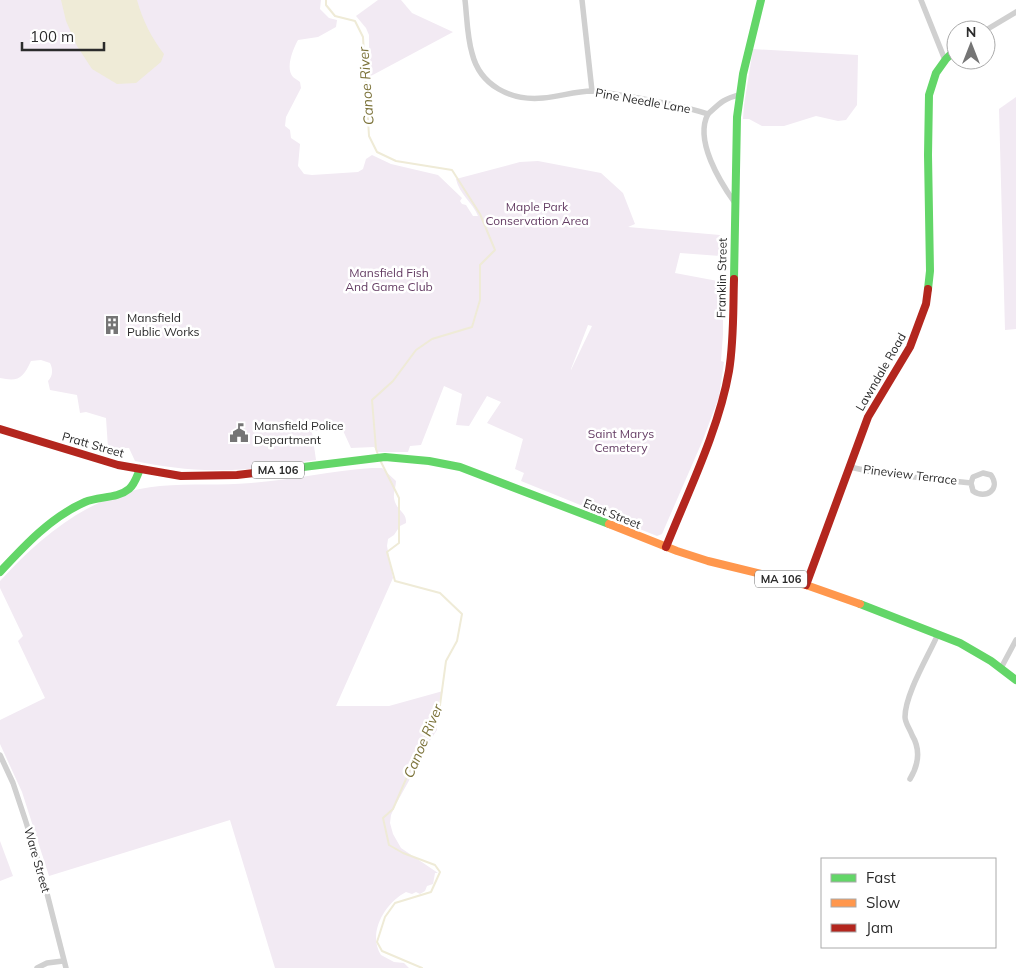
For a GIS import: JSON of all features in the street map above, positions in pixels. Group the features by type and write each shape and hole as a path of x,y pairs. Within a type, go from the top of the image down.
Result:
{"main road":[{"name":"Franklin Street","path":"666,547 716,420 727,379 732,342 736,136 751,35 760,0"},
{"name":"Lawndale Road","path":"806,586 868,416 910,347 926,304 930,271 929,95 932,82 945,60"},
{"name":"Pratt Street","path":"0,429 118,465 181,476"},
{"name":"East Street","path":"181,476 237,475 374,458 429,460 473,470 666,547 708,561 806,586 938,634 966,646 1016,680"},
{"path":"0,572 44,527 62,514 90,500 127,491 135,482 140,469"}],"street":[{"name":"Pine Needle Lane","path":"465,0 472,54 488,82 501,91 528,99 592,91 691,108 708,114"},
{"path":"582,0 592,91"},
{"path":"921,0 945,60"},
{"path":"996,24 1016,12"},
{"name":"Pine Needle Lane","path":"735,203 716,173 706,145 705,126 708,114 716,105 723,100 741,94"},
{"name":"Pineview Terrace","path":"850,467 877,473 971,483"},
{"name":"Pineview Terrace","path":"983,473 991,475 995,482 990,494 981,495 973,491 971,483 974,477 983,473"},
{"path":"910,779 916,768 918,749 905,718 912,693 938,634"},
{"path":"1001,668 1016,640"},
{"name":"Ware Street","path":"0,755 19,801 41,870 66,968"},
{"path":"37,968 47,962 63,960"}],"green space":[{"path":"0,0 321,0 320,9 329,18 337,20 336,27 318,37 298,40 292,53 290,64 291,73 300,82 301,88 286,117 285,126 290,130 291,138 300,144 298,166 304,174 358,172 363,169 366,159 372,155 391,164 438,175 462,198 460,201 466,205 473,216 478,216 460,189 456,179 520,162 538,161 601,173 623,193 635,224 628,227 720,235 720,256 680,253 675,273 723,282 721,361 724,362 719,397 702,442 662,534 657,536 521,481 524,473 515,469 523,439 487,423 501,402 487,396 469,426 456,425 462,394 444,386 421,445 410,446 408,452 377,452 374,447 351,448 340,424 312,432 316,460 247,469 202,470 168,467 135,461 129,448 108,448 106,418 86,412 80,413 77,395 50,390 48,381 52,375 52,370 50,363 41,360 31,361 20,377 16,379 0,378","holes":["588,325 592,326 571,370"]},
{"path":"378,0 401,0 412,13 453,32 369,77 369,35 356,16"},
{"path":"753,49 858,55 857,105 846,120 838,121 816,116 784,126 762,126 749,119 743,119"},
{"path":"1016,97 1016,329 1005,330 999,109"},
{"path":"382,468 396,481 394,499 405,517 406,523 400,526 394,535 388,539 387,546 393,578 336,706 389,706 443,691 436,710 437,730 421,754 391,815 390,823 393,834 401,848 438,873 435,873 433,884 427,886 425,891 420,894 406,892 391,903 380,919 377,928 377,946 381,955 394,962 404,963 409,968 275,968 230,820 49,876 22,792 0,744 0,720 45,698 18,641 23,636 0,588 0,581 34,547 71,518 92,506 136,490 160,486 251,483"},
{"path":"0,841 13,876 0,881"}],"shaded area":[{"path":"61,0 137,0 148,29 164,54 161,62 136,83 117,84 92,69 77,46 66,21"}],"waterway":[{"name":"Canoe River","path":"326,0 326,5 335,16 355,21 363,37 369,136 377,152 396,161 452,170 480,214 495,250 480,265 480,300 472,327 432,339 416,350 393,381 372,400 378,455"},
{"name":"Canoe River","path":"380,460 399,498 399,543 387,552 395,581 440,593 462,614 457,641 446,661 440,705 393,809 383,818 389,845 403,853 435,865 440,872 431,892 395,903 385,917 377,942 382,951 422,968"}],"traffic: fast":[{"path":"734,279 737,117 743,74 761,0"},
{"path":"928,289 930,271 929,95 936,73 946,59"},
{"path":"254,473 385,457 429,461 460,467 609,524"},
{"path":"0,572 29,542 61,515 85,502 124,492 134,482 140,469"},
{"path":"860,604 960,643 991,661 1016,680"}],"traffic: slow":[{"path":"609,524 708,561 806,585 860,604"}],"traffic: jam":[{"path":"666,547 702,460 724,393 732,348 734,279"},
{"path":"806,585 868,417 910,347 926,304 928,289"},
{"path":"0,429 118,465 181,476 254,473"}],"place":[{"name":"Mansfield Public Works","path":"112,325"},
{"name":"Mansfield Police Department","path":"239,433"}],"park label":[{"name":"Maple Park Conservation Area","path":"537,214"},
{"name":"Mansfield Fish And Game Club","path":"389,280"},
{"name":"Saint Marys Cemetery","path":"621,441"}]}
